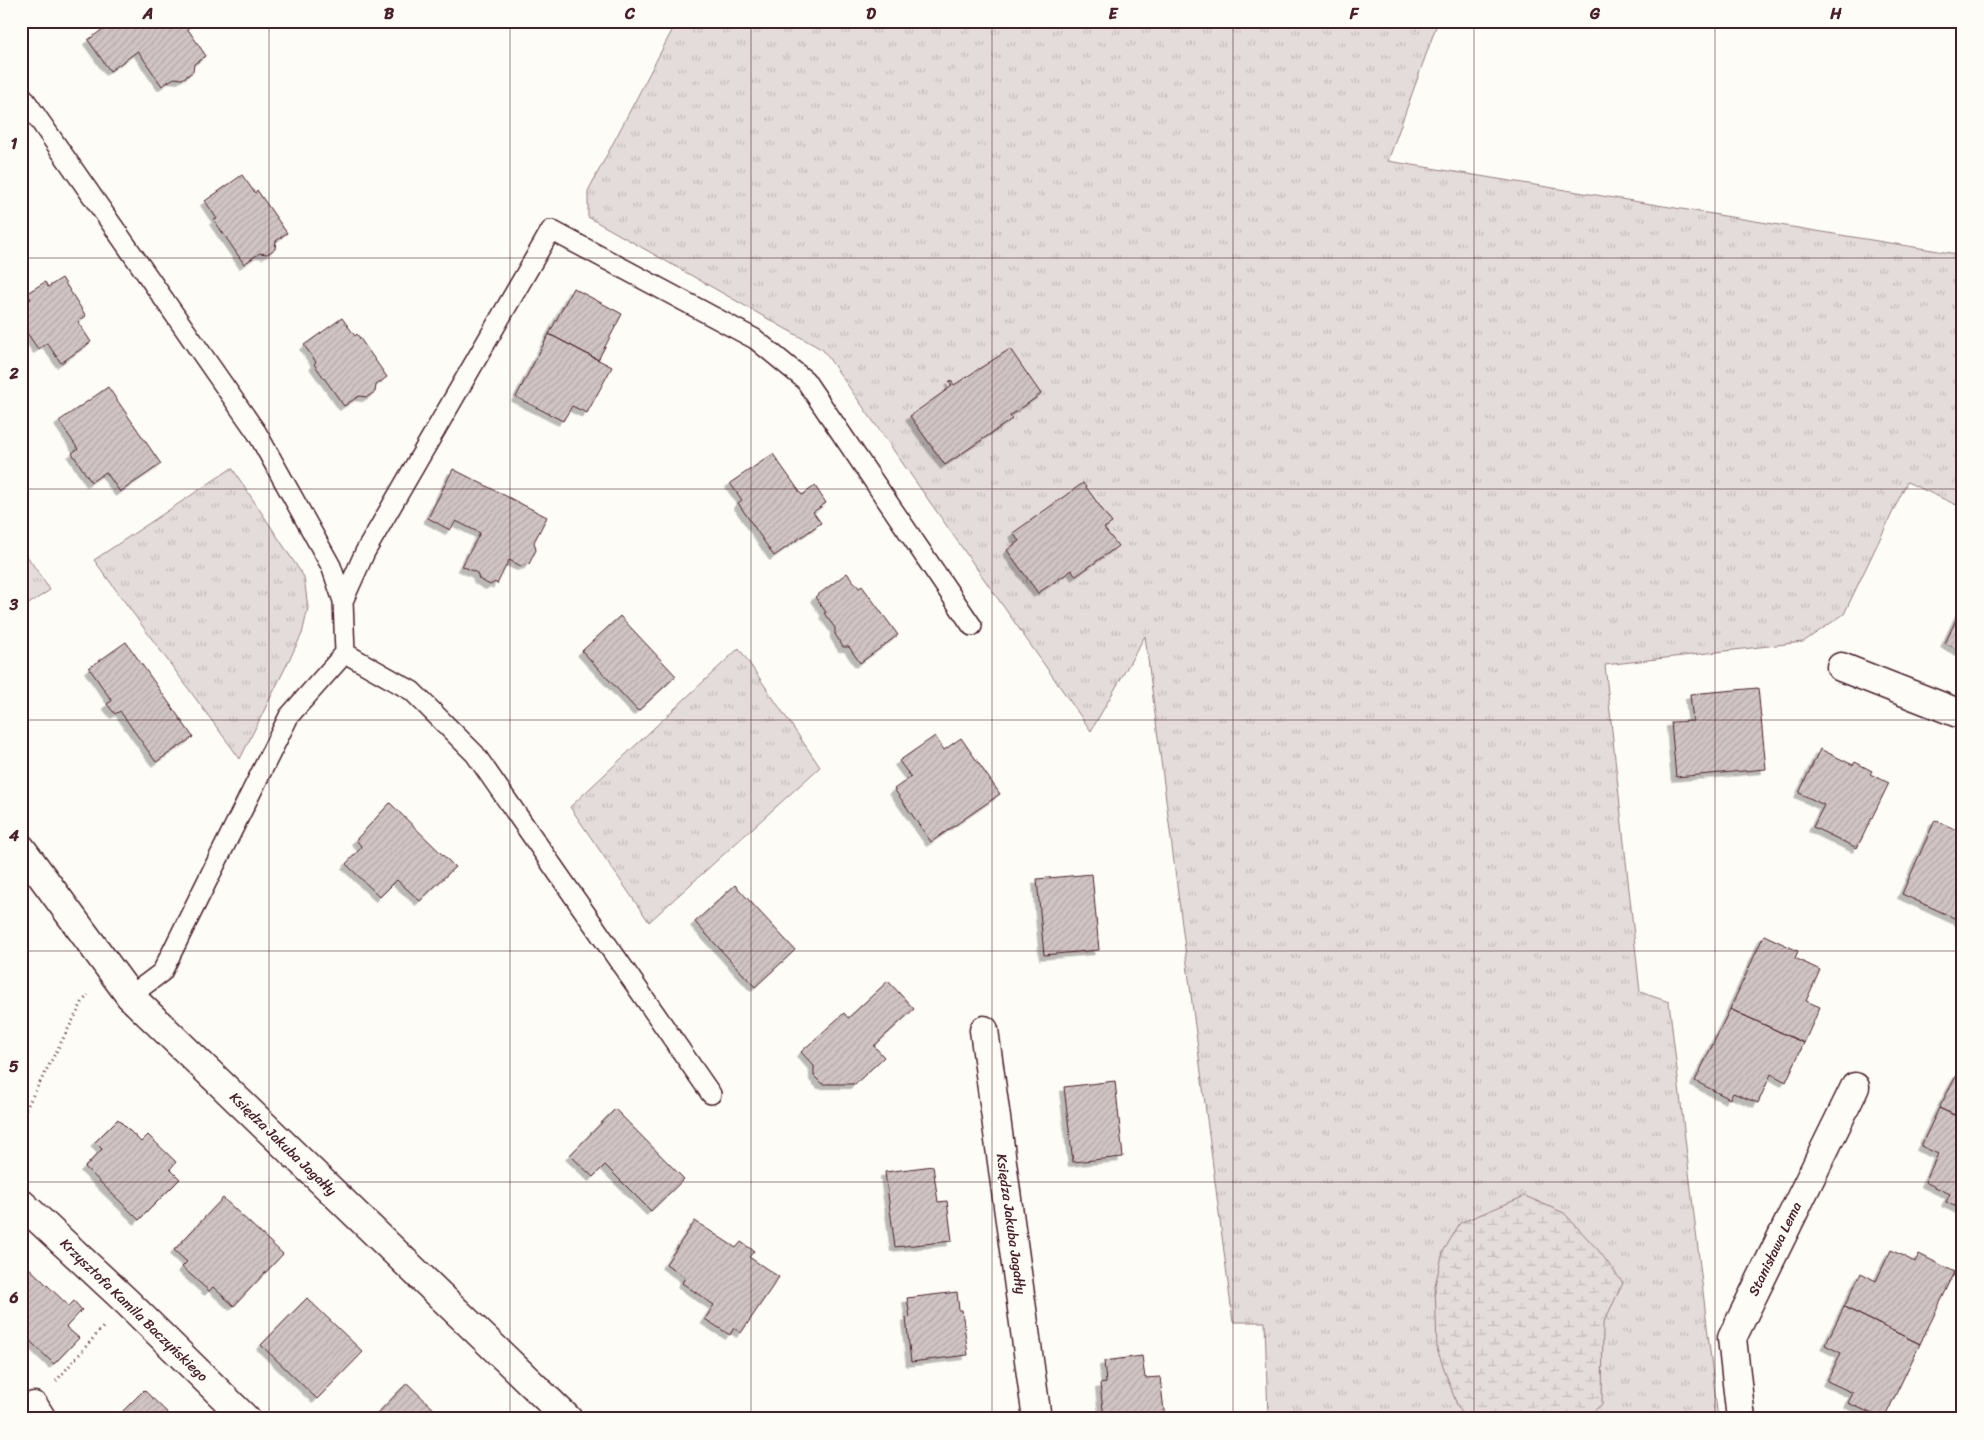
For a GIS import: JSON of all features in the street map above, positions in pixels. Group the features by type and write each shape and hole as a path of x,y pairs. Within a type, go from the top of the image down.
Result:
{"street":[{"path":"1841,667 1963,715"},
{"name":"Księdza Jakuba Jagałły","path":"21,848 130,996 568,1419"},
{"name":"Księdza Jakuba Jagałły","path":"984,1030 1037,1419"},
{"name":"Stanisława Lema","path":"1741,1419 1732,1338 1855,1087"},
{"name":"Krzysztofa Kamila Baczyńskiego","path":"21,1202 126,1301 246,1419"}],"lane":[{"path":"21,94 257,433 331,566 343,600 345,653 289,716 162,972 130,996"},
{"path":"343,600 365,552 551,230 755,339 805,380 972,626"},
{"path":"345,653 412,691 475,754 711,1094"}],"path":[{"path":"21,1118 83,1001 92,991"},
{"path":"38,1412 126,1301"}],"green space":[{"path":"677,21 1438,21 1388,161 1963,255 1963,508 1907,482 1844,614 1803,642 1605,665 1640,992 1669,1002 1718,1419 1268,1419 1265,1322 1233,1322 1145,636 1091,731 823,350 588,217 588,191"},
{"path":"232,468 304,577 308,608 302,634 240,759 94,560"},
{"path":"21,547 50,590 21,609"},
{"path":"739,648 820,767 649,922 570,807"},
{"path":"1525,1196 1564,1213 1599,1251 1623,1283 1603,1324 1602,1404 1585,1419 1466,1419 1457,1405 1437,1349 1435,1285 1443,1252 1460,1223"}],"building":[{"path":"114,21 197,21 187,28 206,56 194,64 193,72 182,79 174,78 162,86 138,51 110,71 88,40"},
{"path":"242,175 255,193 257,190 287,233 276,241 275,249 267,254 260,253 244,264 214,220 217,219 205,201"},
{"path":"62,278 86,316 78,322 91,342 61,363 47,343 38,349 21,324 21,306 31,299 27,293 45,282 48,287"},
{"path":"573,288 622,314 598,360 549,334"},
{"path":"342,318 355,336 357,334 387,377 376,385 375,392 367,397 359,396 344,406 314,364 316,362 304,345"},
{"path":"549,334 612,367 587,413 572,406 563,421 516,397"},
{"path":"1010,349 1041,394 1010,416 1012,419 945,465 910,416 952,386 949,382 951,380 954,385"},
{"path":"108,387 161,464 120,492 106,472 91,482 72,453 78,449 59,421"},
{"path":"773,454 802,495 815,486 826,503 813,512 821,523 774,556 738,503 742,500 730,483"},
{"path":"453,469 547,517 534,542 536,550 529,564 521,566 509,560 497,584 495,582 490,585 479,579 477,573 462,566 480,533 456,521 450,530 428,518"},
{"path":"1083,483 1112,523 1104,528 1118,546 1076,576 1072,570 1038,593 1007,550 1019,541 1013,533"},
{"path":"847,573 859,588 862,586 898,635 860,663 849,647 843,647 835,634 835,628 815,597"},
{"path":"1963,605 1963,652 1945,643"},
{"path":"620,616 676,676 638,711 582,651"},
{"path":"126,642 193,737 156,762 120,711 115,714 107,704 112,701 89,668"},
{"path":"1758,688 1766,769 1676,777 1671,722 1693,721 1690,694"},
{"path":"935,736 944,750 961,738 1000,794 931,842 894,789 911,777 899,761"},
{"path":"1820,749 1853,765 1855,762 1872,771 1870,774 1889,783 1857,848 1813,827 1824,805 1799,793"},
{"path":"390,803 455,867 420,901 397,880 380,897 346,864 362,847 356,840"},
{"path":"1935,820 1963,833 1963,922 1902,894"},
{"path":"1092,874 1099,950 1044,955 1037,879"},
{"path":"735,885 795,950 755,987 695,922"},
{"path":"1764,935 1798,951 1795,958 1820,970 1806,1001 1820,1007 1804,1043 1730,1009"},
{"path":"888,981 914,1009 874,1046 884,1057 855,1084 822,1084 814,1076 814,1066 801,1052 844,1013 848,1018"},
{"path":"1730,1009 1804,1043 1786,1082 1771,1074 1758,1103 1733,1093 1730,1099 1695,1081"},
{"path":"1958,1073 1963,1075 1963,1119 1939,1108"},
{"path":"1115,1081 1123,1157 1073,1162 1064,1087"},
{"path":"1939,1108 1963,1119 1963,1210 1946,1202 1950,1194 1925,1182 1938,1154 1921,1146"},
{"path":"615,1109 684,1179 651,1211 605,1165 593,1177 570,1155"},
{"path":"118,1119 141,1142 148,1135 176,1162 170,1169 180,1179 139,1220 85,1167 102,1149 95,1142"},
{"path":"933,1166 938,1202 947,1201 952,1241 895,1247 885,1172"},
{"path":"223,1198 283,1254 234,1306 213,1287 209,1291 182,1267 187,1262 174,1250"},
{"path":"695,1221 736,1248 741,1242 754,1251 749,1257 779,1277 741,1333 734,1328 730,1335 705,1319 714,1305 682,1283 685,1277 666,1264"},
{"path":"1891,1250 1915,1262 1919,1254 1955,1272 1920,1344 1844,1307 1861,1273 1876,1281"},
{"path":"26,1265 69,1306 74,1301 82,1310 66,1327 79,1338 54,1364 29,1340 21,1348 21,1271"},
{"path":"957,1292 959,1310 962,1310 968,1355 911,1362 906,1318 910,1317 907,1298"},
{"path":"307,1298 363,1352 317,1399 261,1345"},
{"path":"1844,1307 1920,1344 1884,1419 1848,1403 1853,1393 1827,1381 1841,1353 1825,1345"},
{"path":"1142,1356 1145,1378 1160,1377 1165,1419 1104,1419 1100,1384 1106,1383 1104,1361"},
{"path":"407,1383 444,1419 372,1419"},
{"path":"144,1390 174,1419 115,1419"},
{"path":"840,1413 846,1419 834,1419"}]}
